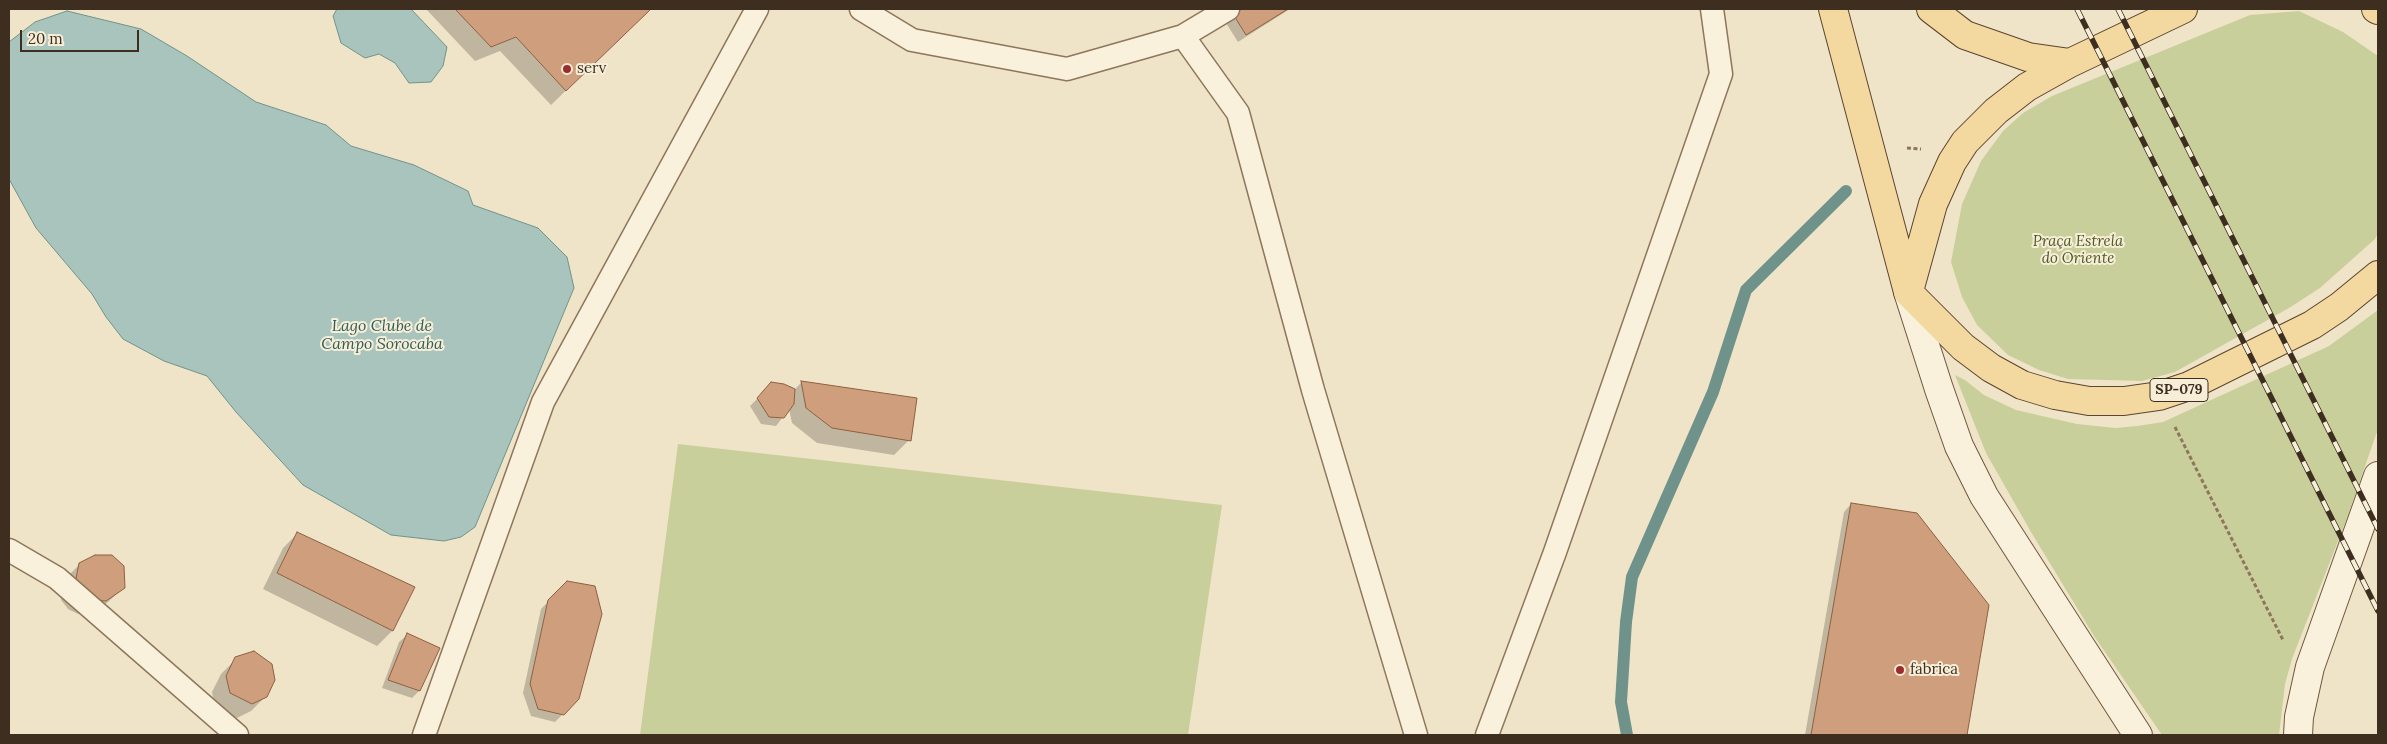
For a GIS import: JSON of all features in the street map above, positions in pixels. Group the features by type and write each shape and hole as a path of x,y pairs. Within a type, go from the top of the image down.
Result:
{"main road":[{"path":"1832,9 1908,292 1954,430 1984,496 2138,735"},
{"path":"1930,9 1965,35 2028,57 2070,63"},
{"path":"1908,292 1933,204 1952,162 1965,142 1996,111 2027,87 2070,63 2183,9"},
{"name":"SP-079","path":"1908,292 1963,347 1991,368 2022,385 2055,395 2090,402 2124,401 2159,396 2189,386 2312,325 2353,297 2378,275"},
{"path":"2298,735 2299,717 2310,667 2378,476"}],"lane":[{"path":"424,735 543,402 757,9"},
{"path":"861,9 912,40 1067,69 1183,36 1228,9"},
{"path":"1487,735 1556,552 1721,74 1712,9"},
{"path":"1183,36 1238,112 1313,390 1416,735"},
{"path":"9,550 57,578 237,735"}],"path":[{"path":"1873,159 1902,148 1935,150 1952,162"},
{"path":"2159,396 2292,659 2310,667"}],"green space":[{"name":"Praça Estrela do Oriente","path":"2299,11 2343,32 2378,56 2378,233 2375,239 2320,288 2289,308 2175,372 2142,381 2068,379 2039,370 2008,355 1977,325 1962,297 1951,262 1962,204 1981,161 2003,131 2023,113 2052,96 2250,15"},
{"path":"2378,310 2378,429 2347,518 2292,659 2285,684 2279,735 2162,735 2094,636 2031,532 1986,453 1955,375 1965,380 1984,395 2016,410 2077,424 2116,428 2137,426 2163,422 2329,346"},
{"path":"678,444 1222,505 1188,735 640,735"}],"water":[{"path":"337,9 411,9 447,47 443,66 431,82 409,83 395,63 379,54 365,58 341,43 333,16"},
{"name":"Lago Clube de Campo Sorocaba","path":"67,11 141,29 187,56 256,102 326,125 351,146 414,165 468,191 473,205 538,228 567,257 574,288 475,527 461,537 444,541 391,535 303,485 236,412 207,376 164,361 123,339 106,317 92,294 36,228 9,179 9,42 35,22"}],"building":[{"name":"serv","path":"455,9 651,9 566,91 516,37 491,47"},
{"path":"1242,9 1288,9 1246,35 1233,14"},
{"path":"801,381 917,398 911,441 832,428 806,408"},
{"path":"771,382 784,384 795,389 794,404 784,418 769,417 757,398"},
{"name":"fabrica","path":"1851,503 1917,513 1989,605 1967,735 1811,735"},
{"path":"297,532 415,587 393,631 277,573"},
{"path":"95,555 112,555 124,566 125,588 106,601 93,600 75,584 79,563"},
{"path":"567,581 595,586 602,614 579,699 564,715 538,709 530,684 548,600"},
{"path":"407,633 440,648 420,691 388,680"},
{"path":"254,651 272,664 275,680 267,697 252,704 230,693 226,676 235,657"}],"waterway":[{"path":"1627,735 1621,702 1626,622 1632,577 1713,392 1746,290 1846,191"}],"railway":[{"path":"2077,9 2378,611"},
{"path":"2118,9 2378,529"}],"place":[{"name":"serv","path":"567,69"},
{"name":"fabrica","path":"1900,670"}]}
